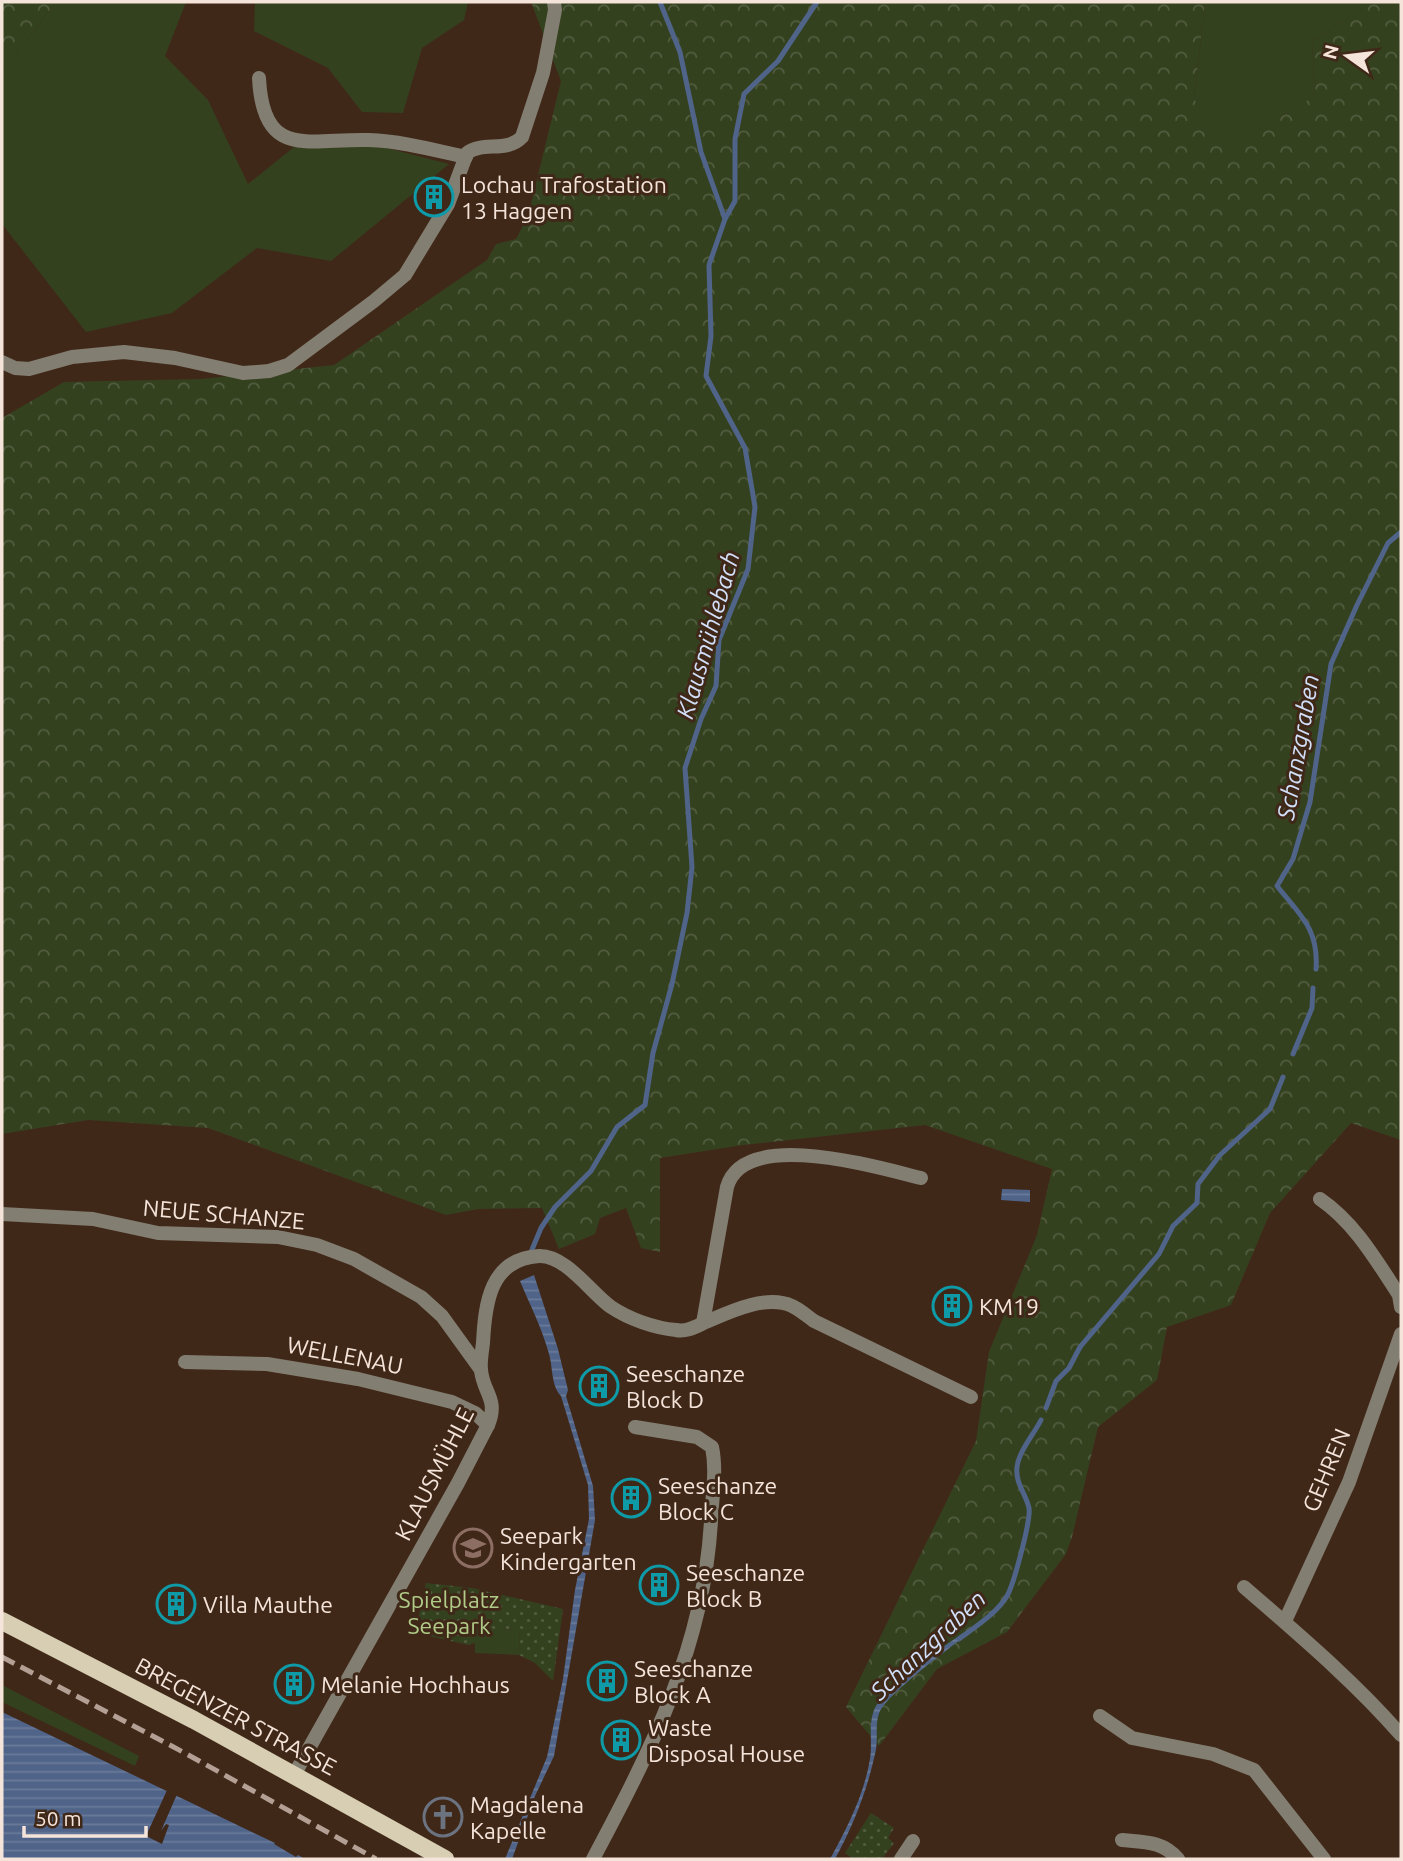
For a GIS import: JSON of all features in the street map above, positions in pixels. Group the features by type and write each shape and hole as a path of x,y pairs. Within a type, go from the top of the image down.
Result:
{"main road":[{"name":"BREGENZER STRASSE","path":"2,1620 194,1720 444,1859"}],"street":[{"path":"2,362 22,369 38,368 72,358 124,352 175,358 243,373 269,371 288,365 405,275 441,218 470,150 509,146 522,137 542,73 554,6"},
{"path":"259,78 265,116 275,129 287,137 309,143 382,141 466,157"},
{"path":"704,1323 720,1216 733,1172 742,1165 754,1158 829,1158 921,1178"},
{"path":"1320,1199 1353,1227 1399,1295 1401,1307"},
{"name":"NEUE SCHANZE","path":"2,1214 93,1219 158,1233 278,1237 317,1245 354,1259 421,1297 442,1316 481,1370"},
{"name":"KLAUSMÜHLE","path":"294,1775 488,1425 492,1415 492,1403 481,1370 484,1325 491,1290 503,1271 523,1258 541,1256 555,1259 612,1308 641,1321 684,1331 764,1302 791,1305 814,1321 971,1397"},
{"name":"GEHREN","path":"1285,1620 1349,1482 1401,1334"},
{"name":"WELLENAU","path":"185,1362 267,1364 358,1379 452,1402 475,1412 488,1425"},
{"path":"593,1859 636,1779 674,1693 702,1601 710,1526 715,1460 712,1447 696,1437 635,1427"},
{"path":"1244,1587 1285,1620 1376,1706 1401,1735"},
{"path":"1100,1716 1132,1738 1213,1754 1254,1770 1324,1859"},
{"path":"1122,1840 1161,1844 1171,1850 1178,1859"},
{"path":"901,1859 913,1841"}],"green space":[{"path":"2,2 56,2 2,69"},
{"path":"56,2 186,2 165,56 208,100 248,184 294,147 383,147 449,164 331,261 257,248 172,313 86,332 2,224 2,69"},
{"path":"255,2 468,2 464,20 422,48 403,113 362,112 328,68 254,31"},
{"path":"531,2 1205,2 1194,99 1230,147 1315,96 1312,41 1372,2 1401,2 1401,1140 1351,1123 1270,1213 1231,1305 1167,1327 1157,1380 1098,1427 1066,1554 1007,1632 937,1669 879,1746 846,1707 976,1441 989,1352 1037,1235 1052,1169 925,1125 743,1145 660,1158 660,1252 641,1248 626,1208 600,1218 595,1234 559,1249 542,1208 478,1209 446,1215 208,1128 88,1120 2,1134 2,418 64,382 201,379 334,365 487,260 496,244 516,239 528,216 561,81"},
{"path":"1205,2 1372,2 1312,41 1315,96 1229,148 1194,99"},
{"name":"Spielplatz Seepark","path":"426,1583 472,1588 563,1609 553,1681 535,1663 519,1655 520,1630 476,1628 475,1643 469,1645 415,1633"},
{"path":"475,1628 520,1630 519,1655 475,1653"},
{"path":"2,1685 139,1756 135,1766 2,1702"},
{"path":"871,1813 894,1828 888,1838 894,1843 882,1859 853,1859 845,1853"}],"water":[{"path":"1002,1189 1030,1190 1030,1202 1001,1200"},
{"path":"534,1275 558,1349 568,1390 566,1396 593,1486 595,1520 554,1756 535,1796 512,1859 505,1859 547,1757 563,1679 575,1590 589,1519 588,1485 561,1396 554,1382 546,1344 520,1281"},
{"path":"963,1633 965,1636 906,1683 880,1711 876,1749 864,1795 842,1847 835,1859 830,1859 849,1823 864,1785 876,1706 892,1686"},
{"path":"2,1712 275,1843 296,1857 298,1855 305,1859 2,1859"}],"pier":[{"path":"168,1788 178,1792 161,1831 166,1824 169,1825 162,1844 146,1836"}],"waterway":[{"name":"Klausmühlebach","path":"531,1252 541,1228 555,1207 591,1171 617,1127 645,1105 653,1053 672,984 687,913 692,867 685,768 701,719 716,686 719,640 748,569 755,507 745,448 706,376 711,336 709,265 725,219 701,152 680,52 660,2"},
{"path":"725,219 735,201 735,139 744,94 778,61 817,2"},
{"name":"Schanzgraben","path":"1316,969 1311,933 1300,914 1277,886 1293,859 1310,802 1331,664 1388,543 1401,532"},
{"name":"Schanzgraben","path":"1293,1054 1312,1008 1313,988"},
{"name":"Schanzgraben","path":"1046,1408 1056,1381 1069,1368 1080,1347 1159,1254 1173,1226 1197,1203 1198,1184 1220,1155 1270,1109 1283,1077"},
{"name":"Schanzgraben","path":"959,1639 998,1608 1010,1589 1029,1515 1028,1503 1018,1478 1018,1461 1041,1420"}],"railway":[{"path":"2,1657 183,1752 376,1859"}],"place":[{"name":"Lochau Trafostation 13 Haggen","path":"434,197"},
{"name":"KM19","path":"952,1306"},
{"name":"Seeschanze Block D","path":"599,1386"},
{"name":"Seeschanze Block C","path":"631,1498"},
{"name":"Seepark Kindergarten","path":"473,1548"},
{"name":"Seeschanze Block B","path":"659,1585"},
{"name":"Villa Mauthe","path":"176,1604"},
{"name":"Seeschanze Block A","path":"607,1681"},
{"name":"Melanie Hochhaus","path":"294,1684"},
{"name":"Waste Disposal House","path":"621,1740"},
{"name":"Magdalena Kapelle","path":"443,1817"}]}
